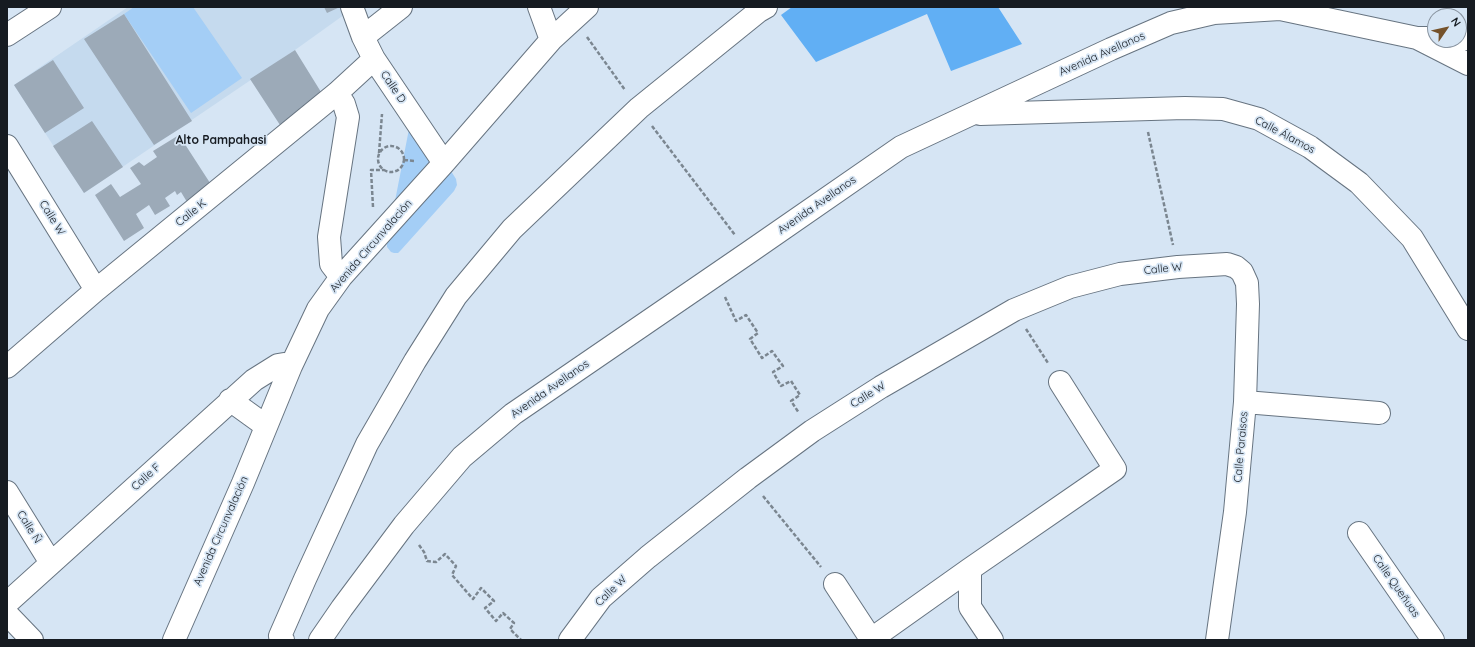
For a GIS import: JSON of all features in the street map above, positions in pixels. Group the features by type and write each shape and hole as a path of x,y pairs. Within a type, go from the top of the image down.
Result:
{"street":[{"path":"7,35 50,7"},
{"name":"Calle D","path":"352,7 363,37 374,60 444,163"},
{"path":"363,37 401,7"},
{"path":"539,7 551,40"},
{"path":"280,639 305,579 367,444 415,361 456,296 512,229 639,108 759,11 766,7"},
{"name":"Avenida Avellanos","path":"320,640 404,525 462,457 513,414 901,147 1110,49 1171,23 1214,13 1280,9 1426,38 1468,64"},
{"name":"Avenida Circunvalación","path":"174,640 243,483 291,366 318,309 341,278 551,40 581,13"},
{"name":"Calle K","path":"7,367 96,290 337,93 374,60"},
{"path":"337,93 344,104 348,117 329,237 331,264 341,278"},
{"name":"Calle Álamos","path":"971,114 1185,108 1223,109 1258,119 1310,147 1359,183 1412,238 1468,329"},
{"name":"Calle W","path":"7,146 96,290"},
{"name":"Calle W","path":"570,640 601,598 648,557 748,478 812,431 881,387 1014,310 1070,287 1120,274 1178,267 1227,264"},
{"name":"Calle Paraisos","path":"1217,640 1235,512 1245,402 1248,304 1247,283 1242,272 1236,267 1227,264"},
{"name":"Calle F","path":"7,603 230,400 264,372 278,365 284,364 291,366"},
{"path":"835,584 871,639 1115,469 1060,382"},
{"path":"230,400 266,426"},
{"path":"1245,402 1379,413"},
{"name":"Calle Ñ","path":"7,492 51,563"},
{"name":"Calle Queñuas","path":"1359,533 1433,640"},
{"path":"970,569 970,606 992,640"},
{"path":"7,614 32,640"}],"path":[{"path":"581,13 639,108 748,253"},
{"path":"1143,110 1178,267"},
{"path":"382,113 378,157 381,167 384,170"},
{"path":"378,157 383,148 393,146 402,151 404,160 399,169 394,172 371,170 373,210 378,204"},
{"path":"413,165 415,156"},
{"path":"404,160 415,161"},
{"path":"715,276 736,321 746,314 758,333 750,339 762,358 772,351 783,366 773,372 781,386 791,381 800,395 791,401 812,431"},
{"path":"1014,310 1060,382"},
{"path":"748,478 835,584"},
{"path":"404,525 424,552 427,561 436,562 445,554 456,566 452,575 473,599 482,588 494,601 485,608 496,621 503,613 514,623 510,630 521,640"}],"shaded area":[{"path":"128,7 355,7 295,50 84,193 14,85"},
{"path":"134,7 193,7 242,78 191,113 124,14"},
{"path":"792,7 998,7 1022,44 951,71 927,14 816,62 781,15"},
{"path":"424,128 456,179 457,185 454,191 401,250 398,253 394,253 387,247 387,242 409,129"}],"building":[{"path":"324,7 340,7 327,13"},
{"path":"124,14 192,121 154,145 84,39"},
{"path":"295,50 321,92 280,125 250,79"},
{"path":"53,60 84,108 45,133 14,85"},
{"path":"92,121 123,167 84,193 53,146"},
{"path":"179,135 212,186 187,202 181,192 177,195 175,191 165,198 170,206 155,215 149,205 136,214 144,228 124,241 95,195 111,184 120,197 141,184 130,168 139,162 144,166 157,157 153,151"}],"district":[{"name":"Alto Pampahasi","path":"221,140"}]}
